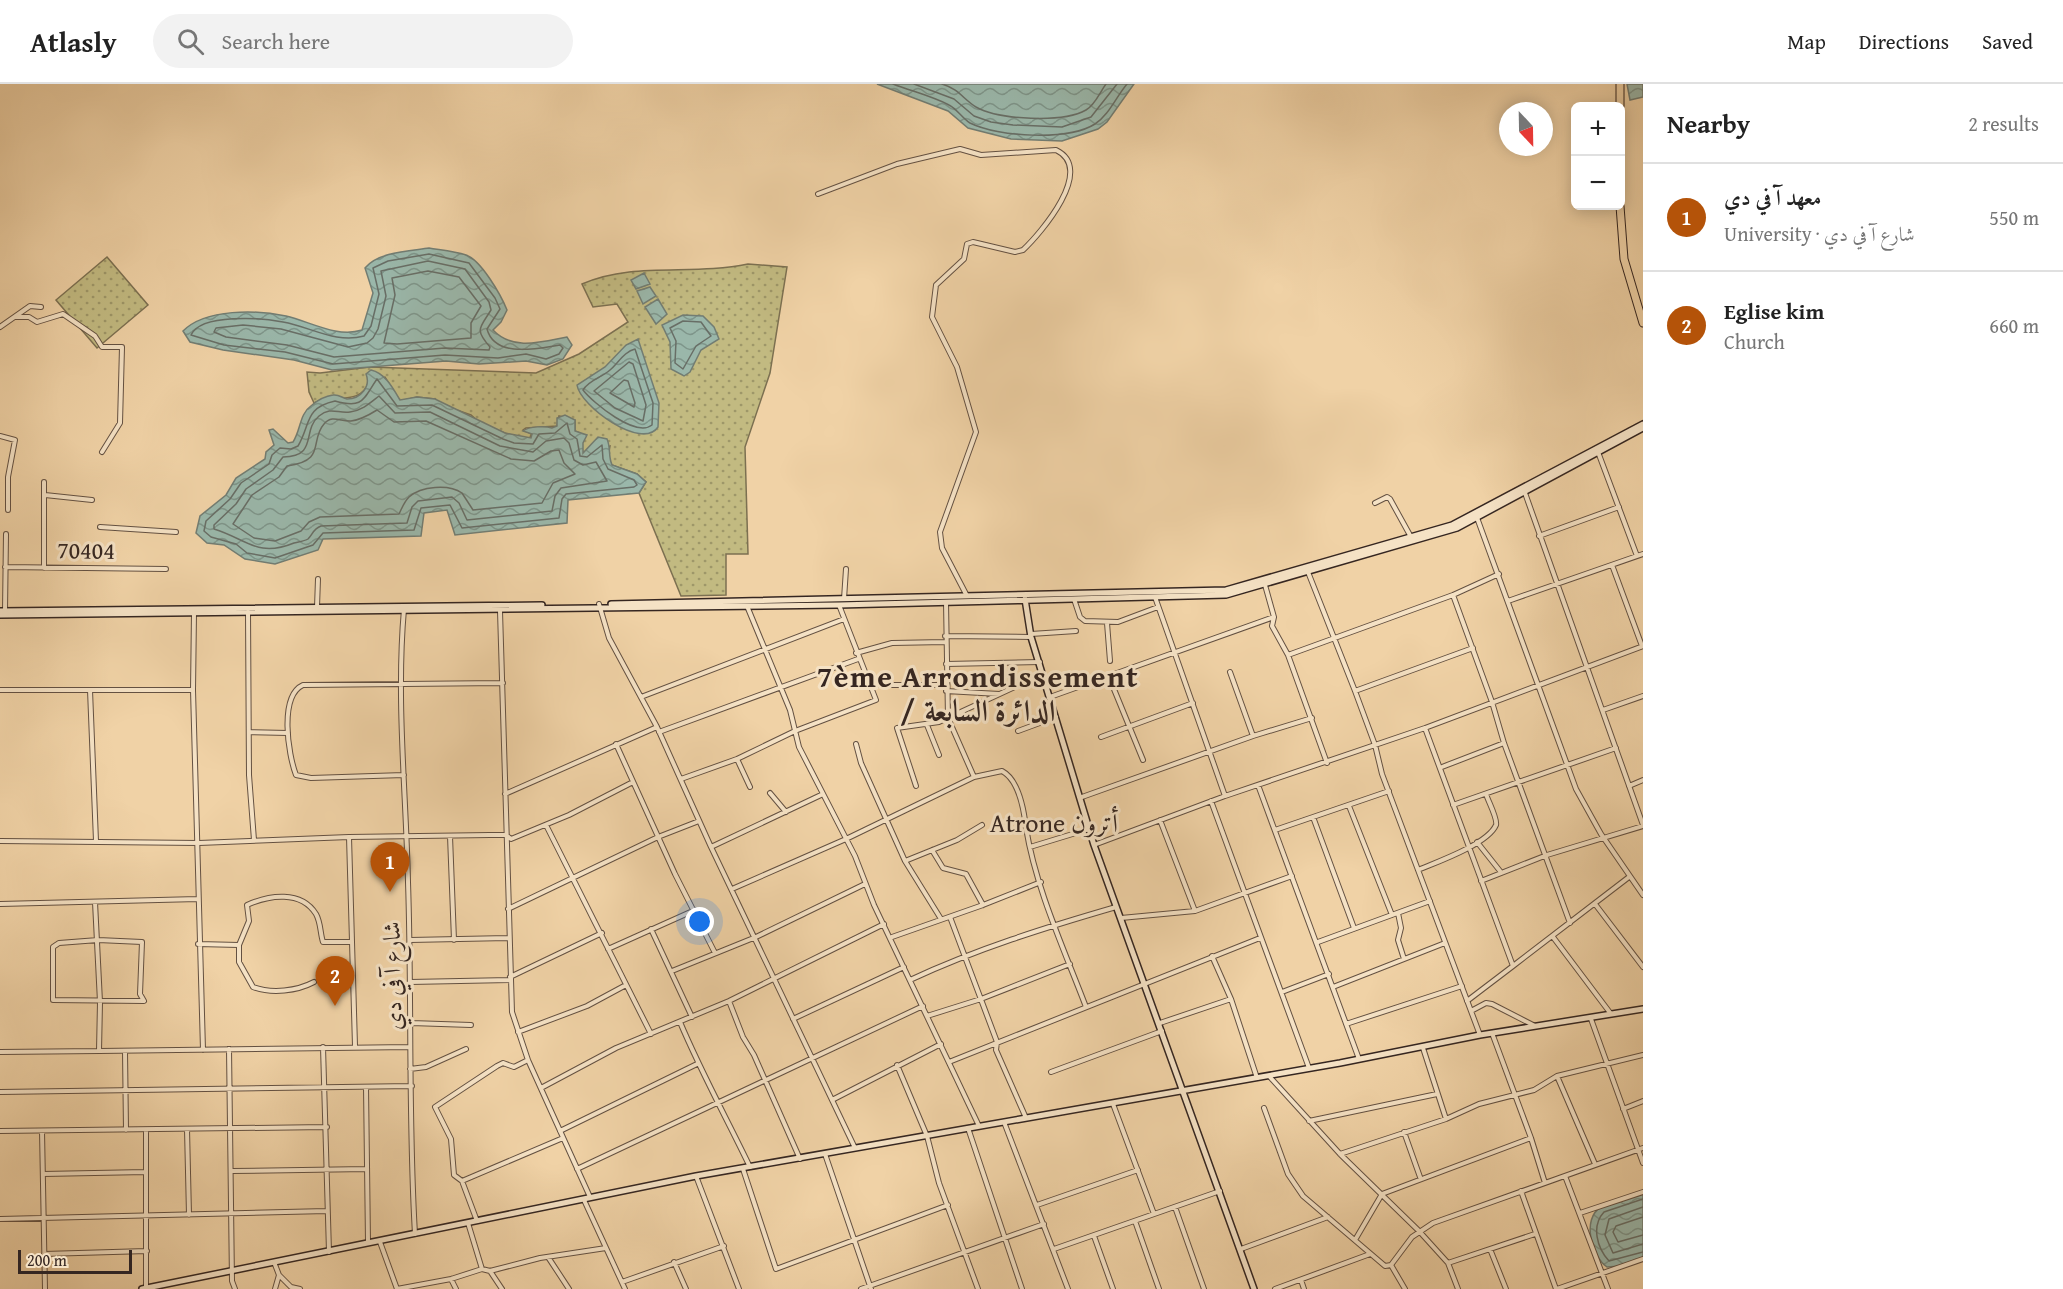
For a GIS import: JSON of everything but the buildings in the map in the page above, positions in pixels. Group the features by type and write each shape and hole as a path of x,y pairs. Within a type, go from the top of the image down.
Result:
{"highway":[{"path":"1620,84 1620,102"},
{"path":"1620,210 1624,259 1643,323"}],"main road":[{"path":"2,612 248,612 404,608 839,605 946,603 1226,590 1431,537 1525,493 1642,429"},
{"path":"194,611 317,607 500,610 968,596 1074,599 1227,595 1308,572 1477,517 1642,429"},
{"path":"1025,598 1031,635 1082,796 1094,845 1254,1289"},
{"path":"144,1289 232,1269 380,1242 696,1176 1113,1104 1423,1048 1480,1035 1643,1009"}],"street":[{"path":"818,194 897,164 960,148 981,155 1056,150 1064,156 1069,166 1068,183 1059,206 1023,250 1015,252 973,242 967,244 964,259 936,285 932,317 957,367 975,422 974,441 940,532 942,548 968,596"},
{"path":"0,327 30,306 41,307"},
{"path":"16,317 29,317 37,322 63,314 95,336 102,347 122,347 120,423 102,452"},
{"path":"0,436 15,440 8,477 8,510"},
{"path":"1598,452 1638,556"},
{"path":"44,482 44,568"},
{"path":"1481,881 1546,855 1643,826 1525,493"},
{"path":"45,495 92,500"},
{"path":"1375,503 1387,497 1390,499 1412,537"},
{"path":"1539,536 1619,507"},
{"path":"1477,517 1576,789 1604,838 1643,895"},
{"path":"100,527 176,532"},
{"path":"2,612 5,567 3,557 6,534"},
{"path":"1508,601 1643,554"},
{"path":"1094,845 1225,796 1425,728 1643,646 1612,565"},
{"name":"70404","path":"5,567 166,569"},
{"path":"844,599 846,569"},
{"path":"1308,572 1355,691 1389,791 1480,1035"},
{"path":"1288,655 1453,595 1499,574"},
{"path":"317,607 318,579"},
{"path":"1265,585 1274,617 1272,626 1288,655 1327,763"},
{"path":"1453,595 1570,923"},
{"path":"1155,597 1225,796"},
{"path":"1074,599 1080,617 1085,621 1107,623 1124,620 1158,607"},
{"path":"946,603 945,685 948,718 974,777"},
{"path":"681,779 737,759 795,731 876,700 856,654 839,605"},
{"path":"599,606 609,638 657,727 711,847 776,978 793,1019 855,1148"},
{"path":"747,606 821,795 846,839 979,1126"},
{"name":"شارع آ في دي","path":"404,608 401,685 410,940 412,1086 410,1156 415,1234"},
{"path":"500,610 512,1012 528,1060 577,1168 606,1248 625,1289"},
{"path":"194,611 193,690 199,843 198,944 202,1050"},
{"path":"248,612 249,732 254,840"},
{"path":"1050,697 1274,617"},
{"path":"641,697 844,619"},
{"path":"1107,623 1110,662"},
{"path":"945,636 1031,635 1076,631"},
{"path":"856,654 892,643 945,642"},
{"path":"1355,691 1473,648"},
{"path":"659,732 858,659"},
{"path":"946,664 1040,662"},
{"path":"1230,672 1253,736"},
{"path":"916,786 897,728 927,725 948,718 1043,674"},
{"path":"1109,677 1143,760"},
{"path":"404,775 311,778 296,775 288,733 290,699 299,687 503,683"},
{"path":"871,685 945,685"},
{"path":"0,690 193,690"},
{"path":"90,690 96,841"},
{"path":"946,691 999,694"},
{"path":"1603,710 1643,696"},
{"path":"1101,737 1193,703"},
{"path":"1018,731 1056,717"},
{"path":"1082,796 1253,736 1312,718"},
{"path":"927,725 939,754"},
{"path":"505,794 657,727"},
{"path":"1425,728 1442,767 1453,805 1513,966"},
{"path":"249,732 288,733"},
{"path":"1442,767 1504,743"},
{"path":"616,744 658,837 715,952"},
{"path":"856,744 861,763 905,861 941,919"},
{"path":"1453,805 1616,748"},
{"path":"737,759 750,787"},
{"path":"732,889 846,839 974,777 1002,771 1010,775 1023,811 1030,847 1041,882 1086,1007"},
{"path":"1629,786 1643,780"},
{"path":"0,842 199,843 349,837 506,835 511,839 546,825 633,782"},
{"path":"1453,805 1520,782"},
{"path":"1258,785 1318,942 1359,1059"},
{"path":"1275,830 1389,791"},
{"path":"770,793 786,813"},
{"path":"1418,870 1469,849 1496,824 1486,794"},
{"path":"711,847 821,795"},
{"path":"1211,801 1309,1068"},
{"path":"1349,806 1392,915"},
{"path":"1313,818 1354,928"},
{"path":"1160,820 1195,911"},
{"path":"508,909 575,879 658,837 699,821"},
{"path":"546,825 651,1034"},
{"path":"905,861 957,840 982,825"},
{"path":"1030,847 1090,829"},
{"path":"450,836 454,940"},
{"path":"349,837 355,1046"},
{"path":"1477,842 1500,871"},
{"path":"932,850 944,868 966,873 983,906"},
{"path":"1121,918 1195,911 1292,876"},
{"path":"1467,1001 1629,877"},
{"path":"892,937 983,906 1041,882"},
{"path":"672,971 756,937 865,884"},
{"path":"314,982 300,989 262,990 254,987 239,962 238,945 249,921 247,905 263,897 288,896 308,904 315,913 323,942 351,942"},
{"path":"0,904 198,899"},
{"path":"1318,942 1430,901"},
{"path":"95,902 100,1002 99,1051"},
{"path":"1595,904 1643,967"},
{"path":"910,980 1055,924 1116,907"},
{"path":"608,949 695,910"},
{"path":"1398,913 1401,928 1398,940 1404,959"},
{"path":"950,917 997,1042 996,1050 1026,1118"},
{"path":"541,1088 595,1058 729,1001 884,924"},
{"path":"651,929 692,1017"},
{"path":"410,981 510,978 602,933"},
{"path":"1553,937 1611,1014"},
{"path":"410,940 508,938"},
{"path":"948,1062 1260,938"},
{"path":"98,940 142,942 140,994 144,1000 55,1002 51,995 53,947 59,943 98,940"},
{"path":"1333,987 1445,943"},
{"path":"198,944 238,945"},
{"path":"1212,957 1231,999 1257,1078"},
{"path":"927,1016 981,999 1070,964"},
{"path":"793,1019 904,967"},
{"path":"1282,992 1329,974"},
{"path":"518,1032 586,1006 626,985"},
{"path":"1346,1024 1462,986"},
{"path":"1160,1023 1231,999"},
{"path":"729,1001 743,1038 765,1080 800,1159"},
{"path":"1471,1011 1486,1004 1492,1004 1535,1026"},
{"path":"577,1168 923,1006"},
{"path":"1591,1019 1605,1064 1641,1149 1643,1163"},
{"path":"680,1022 697,1064 719,1101 747,1168 776,1269 948,1205"},
{"path":"411,1023 471,1024"},
{"path":"1051,1072 1162,1031"},
{"path":"1492,1033 1532,1138 1545,1183"},
{"path":"832,1100 941,1044"},
{"path":"323,1047 329,1252"},
{"path":"0,1052 410,1047"},
{"path":"1423,1048 1446,1119"},
{"path":"229,1049 232,1269 235,1289"},
{"path":"410,1069 426,1067 466,1049"},
{"path":"125,1051 126,1130"},
{"path":"1340,1154 1446,1119 1479,1104 1513,1093 1534,1090 1557,1076 1643,1055"},
{"path":"477,1221 462,1181 454,1175 451,1139 435,1107 497,1066 503,1063 514,1066 528,1060"},
{"path":"560,1131 697,1064"},
{"path":"897,1065 927,1136 948,1205 978,1289"},
{"path":"1268,1075 1340,1154 1419,1231 1448,1263 1458,1289"},
{"path":"1557,1076 1595,1164"},
{"path":"0,1092 412,1086"},
{"path":"366,1087 368,1244"},
{"path":"1309,1120 1437,1094"},
{"path":"1623,1109 1643,1101"},
{"path":"1113,1104 1154,1214"},
{"path":"1264,1108 1270,1129 1294,1185 1303,1196 1385,1266 1391,1265 1419,1231 1521,1191 1641,1149"},
{"path":"1004,1121 1068,1289"},
{"path":"0,1131 327,1127"},
{"path":"968,1128 1022,1289"},
{"path":"187,1129 189,1215"},
{"path":"144,1289 147,1251 146,1130"},
{"path":"42,1131 45,1289"},
{"path":"1404,1132 1420,1177"},
{"path":"462,1181 563,1138"},
{"path":"1355,1240 1382,1194 1420,1177 1532,1138"},
{"path":"825,1154 871,1287"},
{"path":"232,1171 366,1169"},
{"path":"1037,1205 1138,1170"},
{"path":"43,1174 146,1172"},
{"path":"696,1176 739,1289"},
{"path":"1565,1176 1608,1289"},
{"path":"1054,1250 1220,1191"},
{"path":"1521,1191 1557,1289 1643,1259"},
{"path":"1580,1213 1643,1192"},
{"path":"1175,1207 1204,1289"},
{"path":"0,1219 327,1211"},
{"path":"1241,1250 1329,1217"},
{"path":"1135,1221 1159,1289"},
{"path":"468,1223 482,1269"},
{"path":"861,1289 1044,1224"},
{"path":"1448,1263 1535,1234"},
{"path":"1094,1236 1113,1289"},
{"path":"380,1242 397,1289 451,1279 482,1269 490,1271 548,1257 606,1248"},
{"path":"622,1282 724,1246"},
{"path":"1490,1249 1506,1289"},
{"path":"44,1254 147,1251"},
{"path":"1275,1289 1371,1254"},
{"path":"548,1257 569,1289"},
{"path":"274,1262 279,1275 291,1287 300,1289"},
{"path":"674,1262 686,1289"},
{"path":"1391,1265 1406,1289"},
{"path":"490,1271 502,1289"},
{"path":"275,1289 279,1275"},
{"path":"451,1279 456,1289"},
{"path":"1301,1280 1304,1289"}],"shaded area":[{"path":"107,257 148,305 97,348 56,300"},
{"path":"748,264 787,267 770,373 745,447 748,554 726,554 726,595 681,596 639,493 646,482 637,474 612,465 608,457 610,446 583,454 580,433 575,431 575,420 559,416 557,426 526,428 523,430 532,434 529,439 515,437 480,423 471,415 442,405 435,399 417,397 400,401 385,377 369,381 360,394 353,397 321,400 314,403 309,392 307,372 320,373 370,367 536,373 579,354 628,322 617,304 593,307 582,284 622,273 706,269"}],"water":[{"path":"877,84 1134,84 1107,122 1098,129 1062,141 1011,139 968,128 948,111"},
{"path":"1627,84 1643,84 1643,97 1630,100"},
{"path":"429,248 466,255 484,271 507,310 501,322 493,330 501,337 518,343 528,343 567,337 572,345 563,359 547,365 526,361 479,364 446,361 332,370 294,360 223,350 190,342 183,331 205,318 247,312 286,316 334,331 362,330 373,293 365,268 386,255"},
{"path":"644,273 650,284 636,289 631,280"},
{"path":"650,287 656,296 643,304 637,291"},
{"path":"658,299 667,314 656,324 645,307"},
{"path":"683,315 703,316 714,327 719,339 701,350 690,372 684,376 671,369 670,342 662,325"},
{"path":"638,339 659,403 658,427 650,433 639,434 626,430 600,414 581,394 577,385 605,367 626,345"},
{"path":"371,370 384,378 400,400 417,397 435,399 505,433 531,438 532,434 523,431 538,427 552,428 557,426 557,418 565,415 575,420 575,431 587,435 583,443 583,453 598,437 607,439 612,465 637,474 646,482 639,493 568,500 567,523 455,535 447,510 424,513 421,536 323,539 318,550 275,564 245,559 224,545 207,543 196,533 200,516 226,495 236,478 265,459 266,452 274,445 269,430 273,429 288,443 293,442 302,417 314,403 337,395 347,399 357,397 364,391 367,383 366,374"},
{"path":"1643,1193 1643,1257 1622,1266 1607,1267 1593,1247 1591,1220 1601,1207"}],"place":[{"name":"معهد آ في دي","path":"390,892"},
{"name":"Eglise kim","path":"335,1006"}],"district":[{"name":"7ème Arrondissement / الدائرة السابعة","path":"978,693"},
{"name":"Atrone أترون","path":"1054,822"}]}
